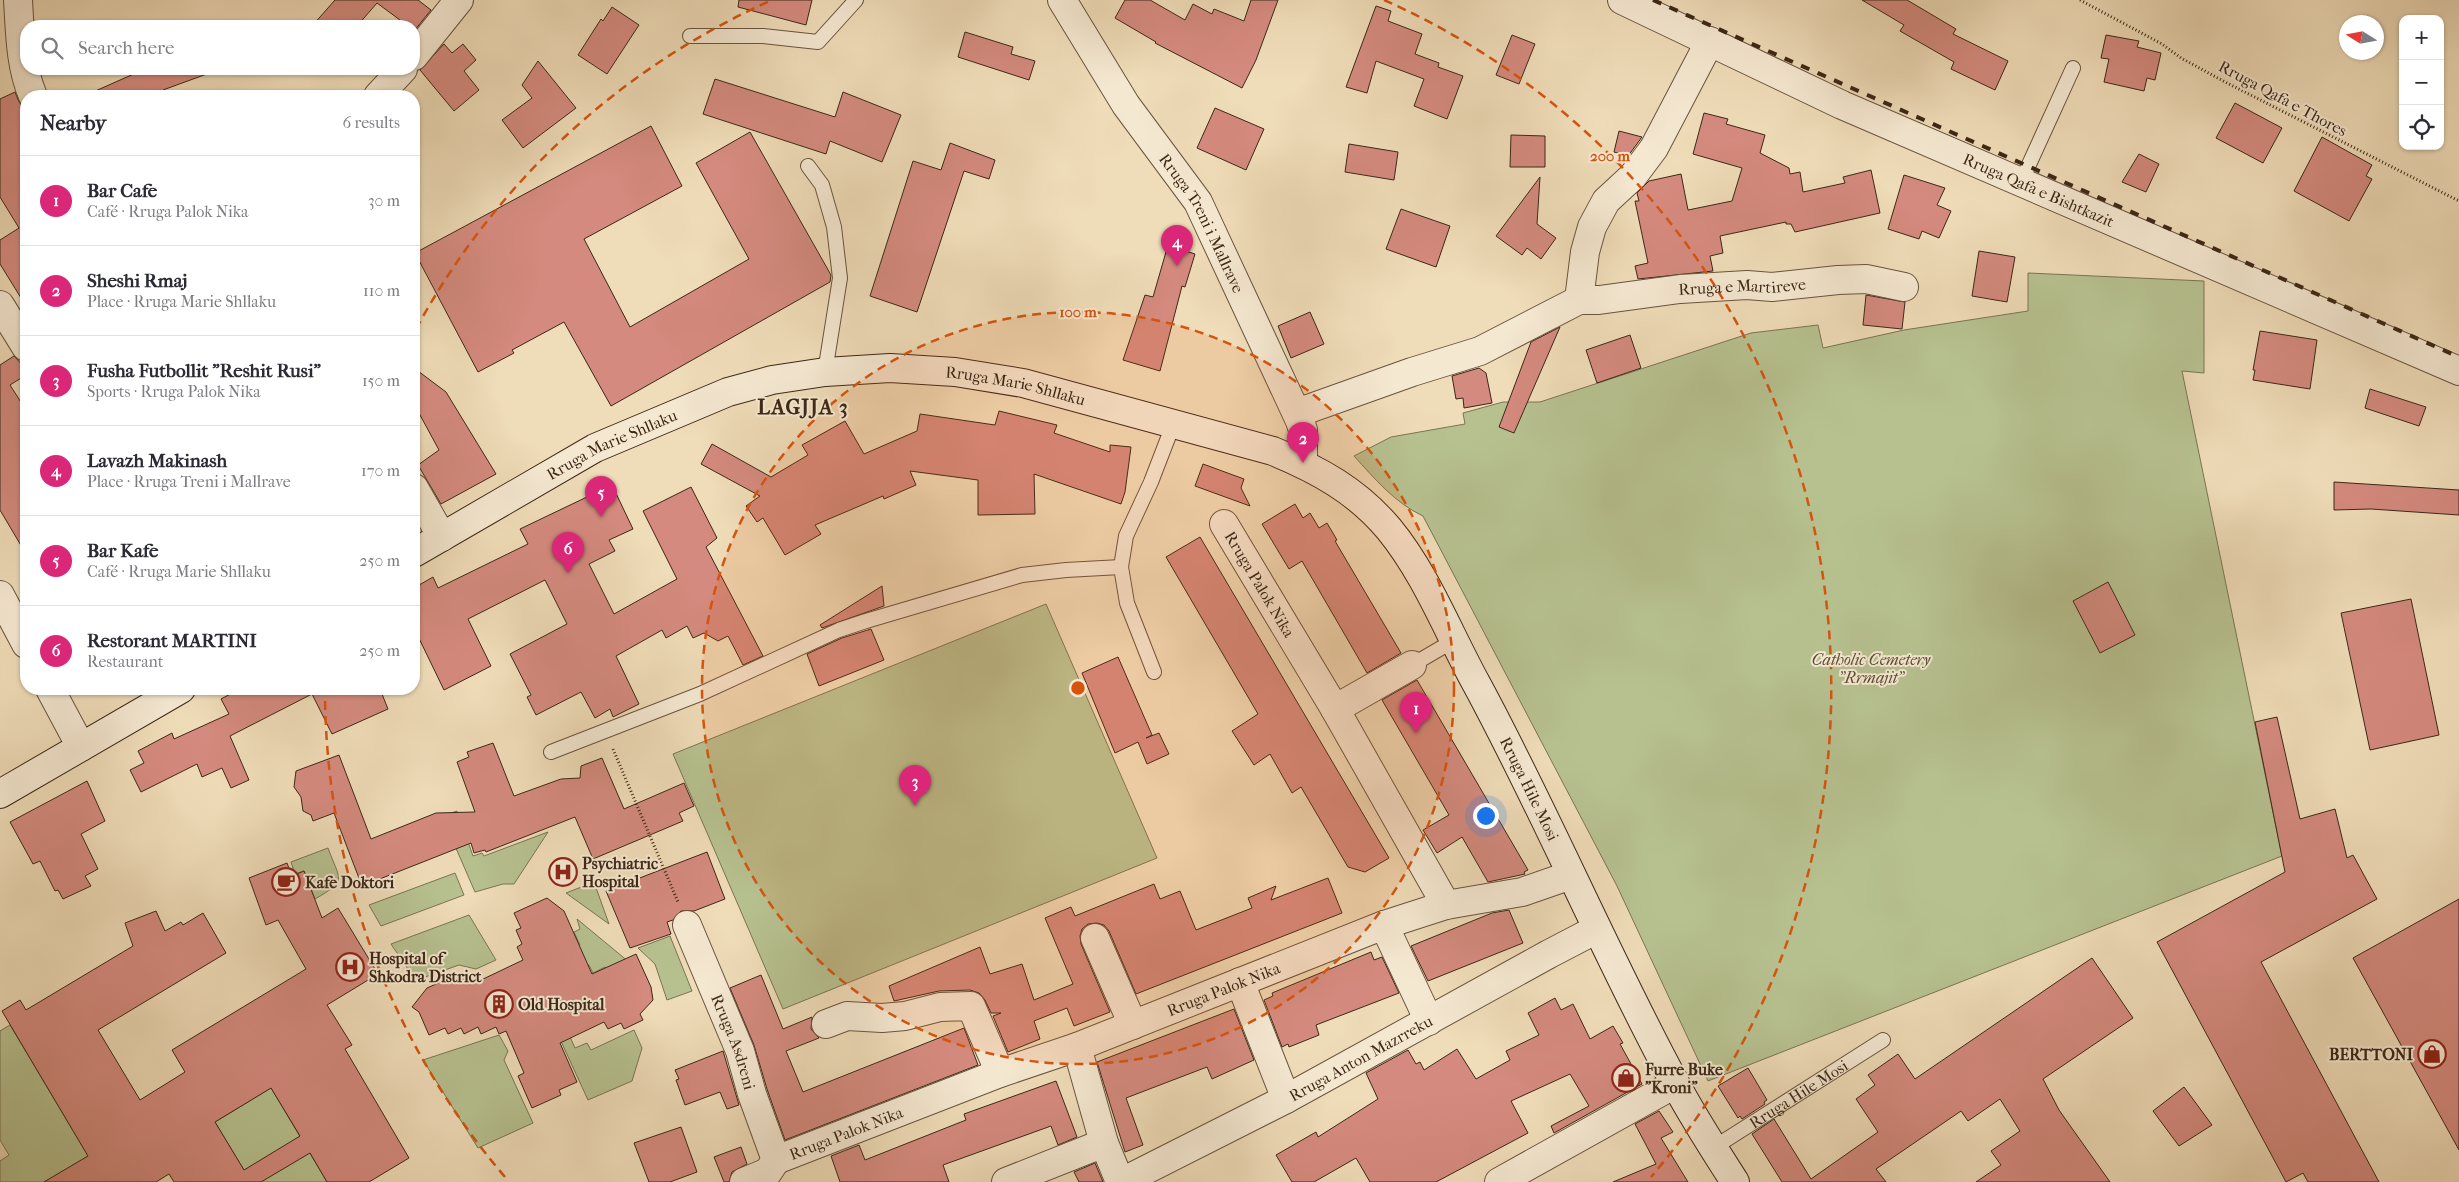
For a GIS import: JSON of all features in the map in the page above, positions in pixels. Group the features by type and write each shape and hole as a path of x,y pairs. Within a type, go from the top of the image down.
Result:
{"street":[{"path":"18,0 20,23"},
{"path":"420,49 459,0"},
{"name":"Rruga Treni i Mallrave","path":"1062,0 1126,105 1198,202 1297,413 1303,430 1304,463"},
{"name":"Rruga Qafa e Bishtkazit","path":"1622,0 1842,105 2167,243 2459,371"},
{"path":"1579,300 1586,252 1592,227 1606,201 1633,176 1654,148 1710,41"},
{"path":"25,75 30,90"},
{"path":"384,90 397,75"},
{"name":"Rruga e Martireve","path":"1297,413 1412,372 1480,351 1579,300 1599,300 1680,289 1747,285 1772,287 1838,280 1866,279 1904,286"},
{"path":"0,305 17,336"},
{"name":"Rruga Marie Shllaku","path":"420,550 595,448 728,392 772,380 825,372 890,368 955,372 1023,382 1093,400 1173,425 1273,451 1304,463"},
{"name":"Rruga Hile Mosi","path":"1304,463 1332,478 1363,503 1389,530 1418,571 1508,743 1597,929 1676,1084 1734,1182"},
{"path":"420,498 442,537"},
{"name":"Rruga Palok Nika","path":"1224,524 1335,709 1446,905"},
{"path":"0,595 20,633"},
{"path":"1335,709 1412,665"},
{"path":"53,695 81,747"},
{"path":"0,794 171,695"},
{"name":"Rruga Palok Nika","path":"765,1174 1000,1073 1077,1047 1384,925 1446,905 1522,892 1571,875"},
{"name":"Rruga Asdreni","path":"687,925 740,1051 752,1094 765,1174"},
{"path":"1384,925 1429,1021"},
{"name":"Rruga Anton Mazrreku","path":"1121,1182 1286,1098 1597,929"},
{"path":"1095,938 1133,1025"},
{"path":"1240,982 1286,1098"},
{"path":"826,1024 846,1016 882,1018 905,1016 940,1007 972,1006 1000,1073"},
{"path":"1077,1047 1104,1143 1121,1182"},
{"path":"1499,1182 1676,1084"},
{"path":"1006,1182 1104,1143"}],"lane":[{"path":"690,36 763,36 818,42 856,0"},
{"path":"2021,182 2073,68"},
{"path":"808,166 822,185 834,227 840,278 825,372"},
{"path":"1154,672 1127,603 1122,567 1126,536 1154,474 1173,425"},
{"path":"551,752 605,733 700,694 839,630 866,621 1022,575 1122,567"},
{"path":"1412,665 1453,641"},
{"name":"Rruga Hile Mosi","path":"1713,1148 1883,1040"}],"path":[{"name":"Rruga Qafa e Thores","path":"2080,0 2227,83 2459,201"},
{"path":"605,733 687,925"}],"green space":[{"name":"Catholic Cemetery \"Rrmajit\"","path":"2028,273 2204,281 2204,373 2182,371 2282,856 1708,1081 1617,886 1423,516 1394,497 1354,456 1391,437 1465,424 1463,413 1503,402 1540,402 1751,333 1818,325 1823,348 1904,330 2028,311"},
{"path":"1046,604 1157,858 783,1009 673,754"},
{"path":"457,811 473,856 482,853 484,856 548,832 514,884 503,884 475,892 442,816"},
{"path":"328,848 338,874 337,883 333,888 315,899 304,871 295,874 291,862"},
{"path":"455,873 464,895 381,926 369,905"},
{"path":"594,882 609,924 566,893"},
{"path":"469,915 496,960 476,969 459,965 411,982 407,967 391,944"},
{"path":"577,919 635,967 608,972 605,967 593,973 589,965 583,968 574,949 580,945 574,932 580,929"},
{"path":"670,936 692,991 667,1000 655,964 638,948"},
{"path":"562,1019 575,1048 587,1043 591,1050 634,1030 642,1048 632,1081 588,1100 553,1024"},
{"path":"10,1025 88,1156 44,1182 0,1182 0,1161 9,1155 0,1140 0,1031"},
{"path":"499,1035 508,1051 504,1060 533,1123 478,1148 423,1060"},
{"path":"271,1088 327,1182 251,1182 215,1122"}],"building":[{"path":"335,0 418,0 431,10 420,24 420,20 400,20 377,3 362,20 317,20"},
{"path":"739,0 812,0 806,25 738,7"},
{"path":"1125,0 1150,0 1185,20 1193,4 1212,14 1214,9 1244,21 1251,0 1278,0 1256,60 1242,88 1155,43 1115,18"},
{"path":"1862,0 1907,0 1956,29 1953,34 2008,61 1995,90 1951,69 1954,62 1900,31 1904,25"},
{"path":"1376,6 1391,11 1388,21 1422,34 1415,54 1439,63 1438,67 1463,76 1447,119 1414,106 1424,79 1376,61 1367,93 1346,87"},
{"path":"612,7 639,25 607,74 578,55 601,19 603,21"},
{"path":"965,32 1013,47 1011,54 1035,61 1029,80 958,57"},
{"path":"1512,35 1535,44 1519,84 1496,75"},
{"path":"2106,35 2139,41 2137,47 2161,53 2155,80 2147,78 2144,91 2104,82 2109,59 2101,58"},
{"path":"444,44 452,53 463,44 476,60 464,71 479,90 454,111 420,70"},
{"path":"538,61 576,108 523,148 502,120 532,98 522,85"},
{"path":"131,75 204,75 163,90 98,90"},
{"path":"715,79 835,117 843,92 901,115 882,162 830,141 826,154 703,114"},
{"path":"15,92 20,103 20,296 0,264 0,240 19,228 0,197 0,99"},
{"path":"2235,103 2282,128 2263,163 2216,138"},
{"path":"1215,108 1264,129 1246,170 1197,148"},
{"path":"1704,113 1728,119 1726,124 1765,135 1760,153 1789,168 1790,174 1800,172 1803,192 1845,183 1843,177 1871,170 1880,213 1795,232 1791,224 1786,224 1786,222 1720,236 1723,253 1710,256 1713,271 1638,279 1635,266 1648,263 1635,201 1639,201 1637,193 1649,181 1681,174 1688,210 1732,201 1742,168 1693,154"},
{"path":"651,126 682,186 584,239 630,327 749,259 696,163 750,132 831,275 830,282 611,406 564,322 512,350 514,353 478,372 420,262 420,250"},
{"path":"1619,131 1642,137 1628,156 1614,152"},
{"path":"1511,135 1545,136 1545,167 1510,167"},
{"path":"2322,137 2372,165 2366,176 2372,179 2349,221 2294,191"},
{"path":"950,143 995,160 989,179 964,171 917,312 870,296 913,161 941,170"},
{"path":"1349,144 1398,152 1394,180 1345,172"},
{"path":"2139,154 2159,164 2146,192 2122,182"},
{"path":"1904,175 1945,188 1937,205 1951,211 1939,238 1922,231 1919,239 1888,229"},
{"path":"1540,177 1537,224 1556,238 1541,259 1527,248 1522,255 1496,236"},
{"path":"1401,209 1450,226 1436,267 1386,249"},
{"path":"1168,245 1195,254 1185,287 1182,286 1160,371 1123,360 1145,295 1153,297"},
{"path":"1979,251 2015,257 2007,302 1972,296"},
{"path":"1866,295 1905,302 1902,329 1863,325"},
{"path":"1310,312 1324,344 1291,358 1278,326"},
{"path":"1560,327 1514,433 1499,427 1531,342"},
{"path":"2260,331 2317,340 2310,389 2253,380"},
{"path":"1630,335 1641,368 1597,383 1586,350"},
{"path":"14,356 20,362 20,379 10,385 20,401 20,544 0,510 0,365"},
{"path":"1479,368 1486,373 1492,403 1464,408 1463,398 1456,399 1452,376"},
{"path":"420,372 446,392 496,474 441,504 420,468 420,464 439,450 420,415"},
{"path":"2370,389 2426,407 2419,426 2365,408"},
{"path":"999,411 1057,425 1054,433 1110,452 1110,445 1131,447 1125,492 1121,504 1034,474 1035,514 978,515 978,480 910,471 916,485 884,499 883,496 815,525 821,534 785,555 763,518 757,522 746,506 760,496 701,464 712,444 771,477 808,455 802,445 845,421 864,454 917,431 920,414 995,425"},
{"path":"1203,464 1244,479 1241,488 1250,506 1195,486"},
{"path":"2334,482 2459,490 2459,515 2371,509 2334,510"},
{"path":"612,485 633,529 609,540 615,551 589,564 614,614 677,579 643,511 691,487 717,538 706,547 763,656 743,665 728,636 718,641 704,633 693,638 687,626 666,638 662,630 616,656 639,704 613,717 610,709 595,718 581,692 536,715 527,697 531,695 510,654 567,624 545,580 468,619 491,666 444,690 420,640 420,585 433,577 438,588 528,544 520,529"},
{"path":"1295,504 1303,518 1310,513 1319,528 1327,523 1337,540 1335,541 1401,653 1367,673 1302,561 1289,569 1262,524"},
{"path":"1200,537 1389,858 1365,872 1348,867 1301,787 1292,793 1270,754 1254,765 1232,731 1258,714 1166,557"},
{"path":"2108,582 2135,635 2100,653 2073,601"},
{"path":"882,586 884,606 822,628 820,625"},
{"path":"2411,599 2439,735 2370,750 2341,613"},
{"path":"871,629 884,660 819,686 807,654 842,638"},
{"path":"1118,657 1152,735 1146,738 1159,733 1169,754 1147,764 1138,742 1115,753 1082,673"},
{"path":"1417,680 1528,870 1524,872 1525,874 1488,882 1462,837 1437,853 1423,830 1449,815 1382,700"},
{"path":"229,695 310,695 230,736 249,780 231,788 222,768 202,777 197,764 141,792 130,770 144,763 138,751 172,733 174,739 229,714 221,699"},
{"path":"312,695 382,695 388,709 332,734"},
{"path":"2277,717 2300,819 2335,809 2347,858 2353,855 2377,899 2261,962 2379,1182 2308,1182 2303,1173 2286,1182 2157,942 2285,872 2255,722"},
{"path":"493,743 514,796 561,779 580,778 581,766 602,758 624,809 684,783 694,806 679,813 683,821 593,859 575,817 486,852 485,850 474,853 471,843 362,886 334,813 313,821 311,815 303,811 301,797 294,787 296,771 339,755 371,839 436,813 475,812 457,762 469,757 467,752"},
{"path":"87,781 105,821 81,834 98,869 85,876 91,886 63,899 58,890 55,891 40,861 33,864 10,822"},
{"path":"707,852 725,899 694,911 681,911 673,920 667,922 671,934 630,948 606,891"},
{"path":"287,863 292,876 304,871 322,918 338,908 378,974 327,1005 352,1045 345,1049 409,1158 369,1182 327,1182 310,1153 261,1182 174,1182 169,1174 156,1182 44,1182 88,1156 2,1011 20,1000 26,1010 133,946 125,923 156,911 165,931 181,922 183,925 203,913 226,953 98,1030 140,1100 185,1072 172,1050 306,969 278,920 266,925 249,878","holes":["271,1088 300,1136 244,1170 215,1122"]},
{"path":"1328,878 1342,913 1136,994 1109,931 1104,925 1097,923 1088,924 1082,929 1080,936 1081,944 1110,1012 1074,1026 1067,1008 1034,1021 1040,1039 1008,1052 993,1016 1001,1013 991,1013 985,1000 979,993 970,990 939,991 894,1001 889,986 980,947 990,974 1022,964 1034,1000 1073,984 1045,918 1071,907 1075,916 1154,884 1160,899 1180,891 1196,930 1252,908 1248,898 1276,886 1271,900"},
{"name":"Old Hospital","path":"547,898 564,911 592,974 636,954 651,987 653,1000 640,1014 643,1020 624,1029 621,1023 608,1029 604,1022 560,1043 577,1082 559,1090 561,1095 532,1108 518,1076 524,1073 506,1031 499,1034 496,1027 481,1034 478,1027 464,1034 461,1028 448,1034 445,1028 429,1035 419,1012 412,1007 427,988 445,980 461,974 464,980 476,974 479,981 523,960 517,947 522,944 516,930 521,928 514,913"},
{"name":"BERTTONI","path":"2459,899 2459,1150 2353,958"},
{"path":"1509,910 1523,943 1428,981 1411,946 1492,913"},
{"path":"1371,952 1374,960 1382,957 1399,993 1316,1025 1319,1035 1289,1047 1288,1044 1282,1047 1264,1000 1273,996 1272,993"},
{"path":"2092,958 2133,1018 2043,1079 2059,1110 2110,1182 1976,1182 2001,1165 1991,1151 2020,1131 2000,1099 1968,1121 1961,1111 1876,1169 1886,1182 1782,1182 1752,1134 1774,1119 1811,1179 1878,1132 1856,1099 1875,1085 1868,1075 1898,1054 1915,1079"},
{"path":"761,975 783,1029 812,1017 811,1029 819,1038 786,1051 803,1092 964,1028 978,1065 785,1140 754,1045 730,988"},
{"path":"1555,998 1561,1010 1573,1004 1590,1039 1613,1026 1623,1043 1620,1044 1642,1084 1554,1133 1551,1126 1589,1106 1570,1074 1511,1101 1528,1133 1436,1182 1370,1182 1356,1158 1314,1182 1292,1182 1276,1155 1316,1132 1318,1137 1378,1099 1366,1073 1408,1050 1416,1064 1420,1062 1424,1070 1457,1049 1476,1079 1510,1060 1506,1051 1539,1035 1528,1013"},
{"path":"1234,1009 1254,1060 1212,1079 1207,1067 1126,1098 1143,1145 1125,1152 1097,1062"},
{"path":"723,1051 739,1105 727,1109 720,1092 685,1105 676,1080 679,1079 675,1070"},
{"path":"1748,1068 1767,1100 1764,1102 1765,1104 1742,1119 1740,1116 1738,1118 1718,1086"},
{"path":"1056,1081 1077,1137 1058,1145 1051,1126 943,1165 949,1182 840,1182 831,1156 859,1145 865,1160 966,1120 964,1114"},
{"path":"2184,1087 2212,1125 2179,1146 2153,1111"},
{"path":"1659,1111 1673,1132 1661,1138 1688,1182 1613,1182 1656,1164 1635,1124"},
{"path":"681,1127 697,1172 670,1182 649,1182 634,1143"},
{"path":"741,1147 747,1164 732,1172 729,1182 724,1182 714,1157"},
{"path":"1095,1163 1103,1182 1079,1182 1074,1172"}],"railway":[{"path":"1653,0 2459,357"}],"place":[{"name":"Lavazh Makinash","path":"1177,266"},
{"name":"Sheshi Rmaj","path":"1303,463"},
{"name":"Bar Kafe","path":"601,517"},
{"name":"Restorant MARTINI","path":"568,573"},
{"name":"Bar Cafe","path":"1416,733"},
{"name":"Fusha Futbollit \"Reshit Rusi\"","path":"915,806"},
{"name":"Psychiatric Hospital","path":"563,872"},
{"name":"Kafe Doktori","path":"286,882"},
{"name":"Hospital of Shkodra District","path":"350,967"},
{"name":"Old Hospital","path":"499,1004"},
{"name":"BERTTONI","path":"2432,1054"},
{"name":"Furre Buke \"Kroni\"","path":"1626,1078"}],"district":[{"name":"LAGJJA 3","path":"803,407"}]}
